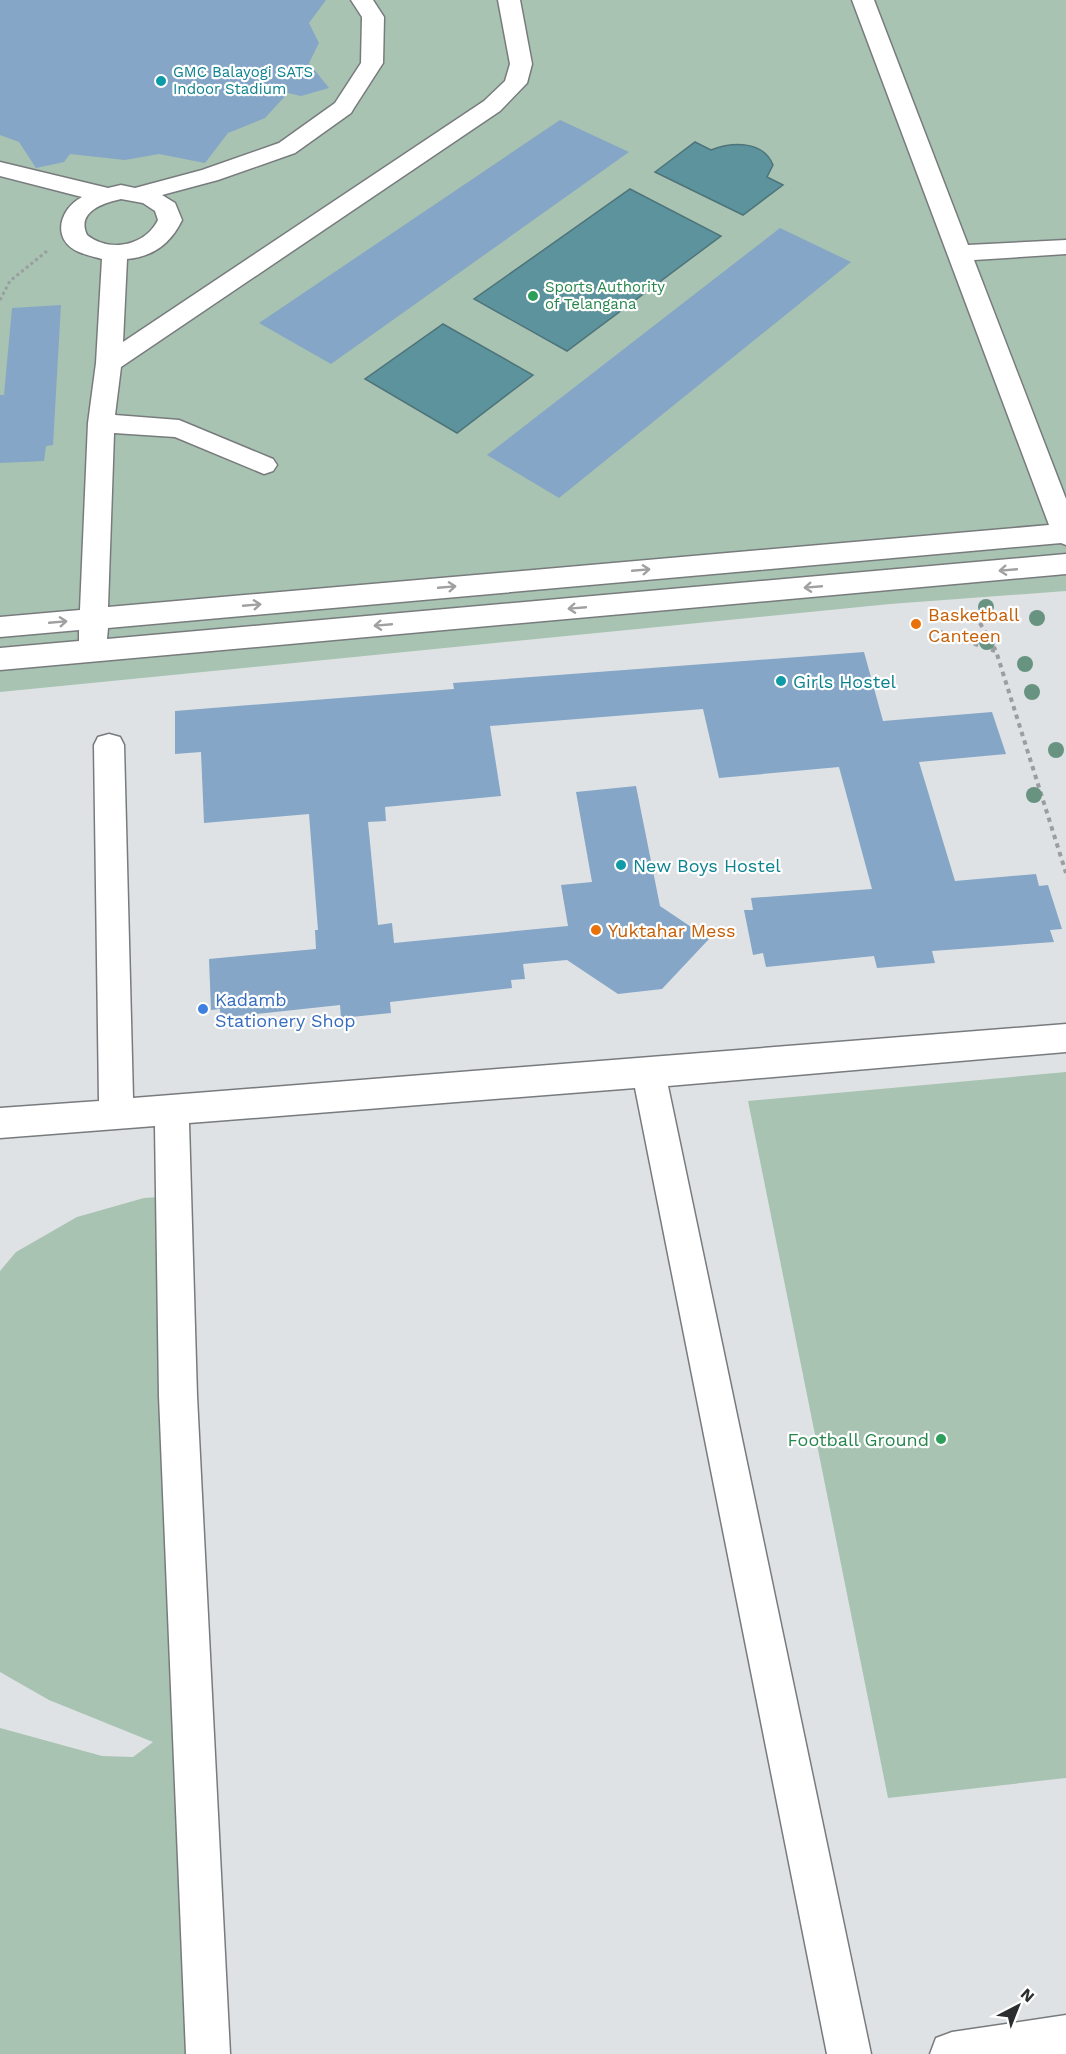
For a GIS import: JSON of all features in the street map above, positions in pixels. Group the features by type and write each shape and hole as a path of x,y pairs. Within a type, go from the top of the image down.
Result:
{"lane":[{"path":"138,194 210,175 287,148 343,108 372,63 373,17 362,0"},
{"path":"109,363 492,106 516,83 521,64 509,0"},
{"path":"0,627 1066,533 863,0"},
{"path":"0,169 107,195"},
{"path":"121,192 152,197 169,212 171,221 167,231 159,240 146,247 115,253 90,248 74,236 72,226 74,217 81,208 107,195 121,192"},
{"path":"959,253 1066,248"},
{"path":"93,651 101,423 109,363 115,253"},
{"path":"101,423 179,429 264,465"},
{"path":"0,659 1066,564"},
{"path":"109,745 116,1114"},
{"path":"0,1123 1066,1038"},
{"path":"649,1073 849,2054"},
{"path":"172,1110 179,1419 208,2054"},
{"path":"952,2054 1066,2037"}],"path":[{"path":"0,300 10,281 32,261 74,236"},
{"path":"980,623 996,651 1066,873"},
{"path":"940,633 996,651"}],"green space":[{"name":"Sports Authority of Telangana","path":"0,0 1066,0 1066,591 890,604 0,692"},
{"name":"Football Ground","path":"1066,1072 1066,1778 888,1798 748,1101"},
{"path":"173,1196 208,2054 0,2054 0,1728 102,1756 133,1757 153,1742 49,1700 0,1672 0,1271 16,1252 77,1217 144,1198"}],"water":[{"path":"695,142 711,150 728,145 755,147 768,157 773,165 767,177 783,185 743,215 655,172"},
{"path":"630,189 721,236 567,351 474,299"},
{"path":"443,324 533,375 457,433 365,379"}],"building":[{"name":"GMC Balayogi SATS Indoor Stadium","path":"0,0 326,0 309,23 319,43 309,63 329,88 301,96 288,93 265,118 228,133 205,163 159,154 125,160 70,154 64,162 36,168 19,142 0,135"},
{"path":"560,120 629,152 331,364 259,323"},
{"path":"780,228 851,262 559,498 487,455"},
{"path":"61,305 53,445 46,446 44,461 0,463 0,395 4,395 12,308"},
{"name":"New Boys Hostel","path":"864,652 883,721 992,712 1006,754 919,762 955,881 1036,874 1039,886 1048,885 1062,929 1050,930 1054,942 932,951 935,963 877,968 874,956 766,967 763,953 753,955 744,910 753,910 751,898 872,889 839,767 719,778 703,709 490,726 501,796 385,807 386,821 368,822 378,925 392,923 394,943 568,926 561,885 592,882 576,792 636,786 660,906 709,939 662,989 618,994 567,960 523,964 525,979 511,980 512,988 390,1002 391,1013 341,1018 340,1005 220,1018 220,1009 211,1010 209,959 316,949 315,930 318,930 309,814 204,823 201,752 175,754 175,711 454,689 453,683"}],"place":[{"name":"GMC Balayogi SATS Indoor Stadium","path":"161,81"},
{"name":"Sports Authority of Telangana","path":"533,296"},
{"name":"Basketball Canteen","path":"916,624"},
{"name":"Girls Hostel","path":"781,681"},
{"name":"New Boys Hostel","path":"621,865"},
{"name":"Yuktahar Mess","path":"596,930"},
{"name":"Kadamb Stationery Shop","path":"203,1009"},
{"name":"Football Ground","path":"941,1439"}]}
